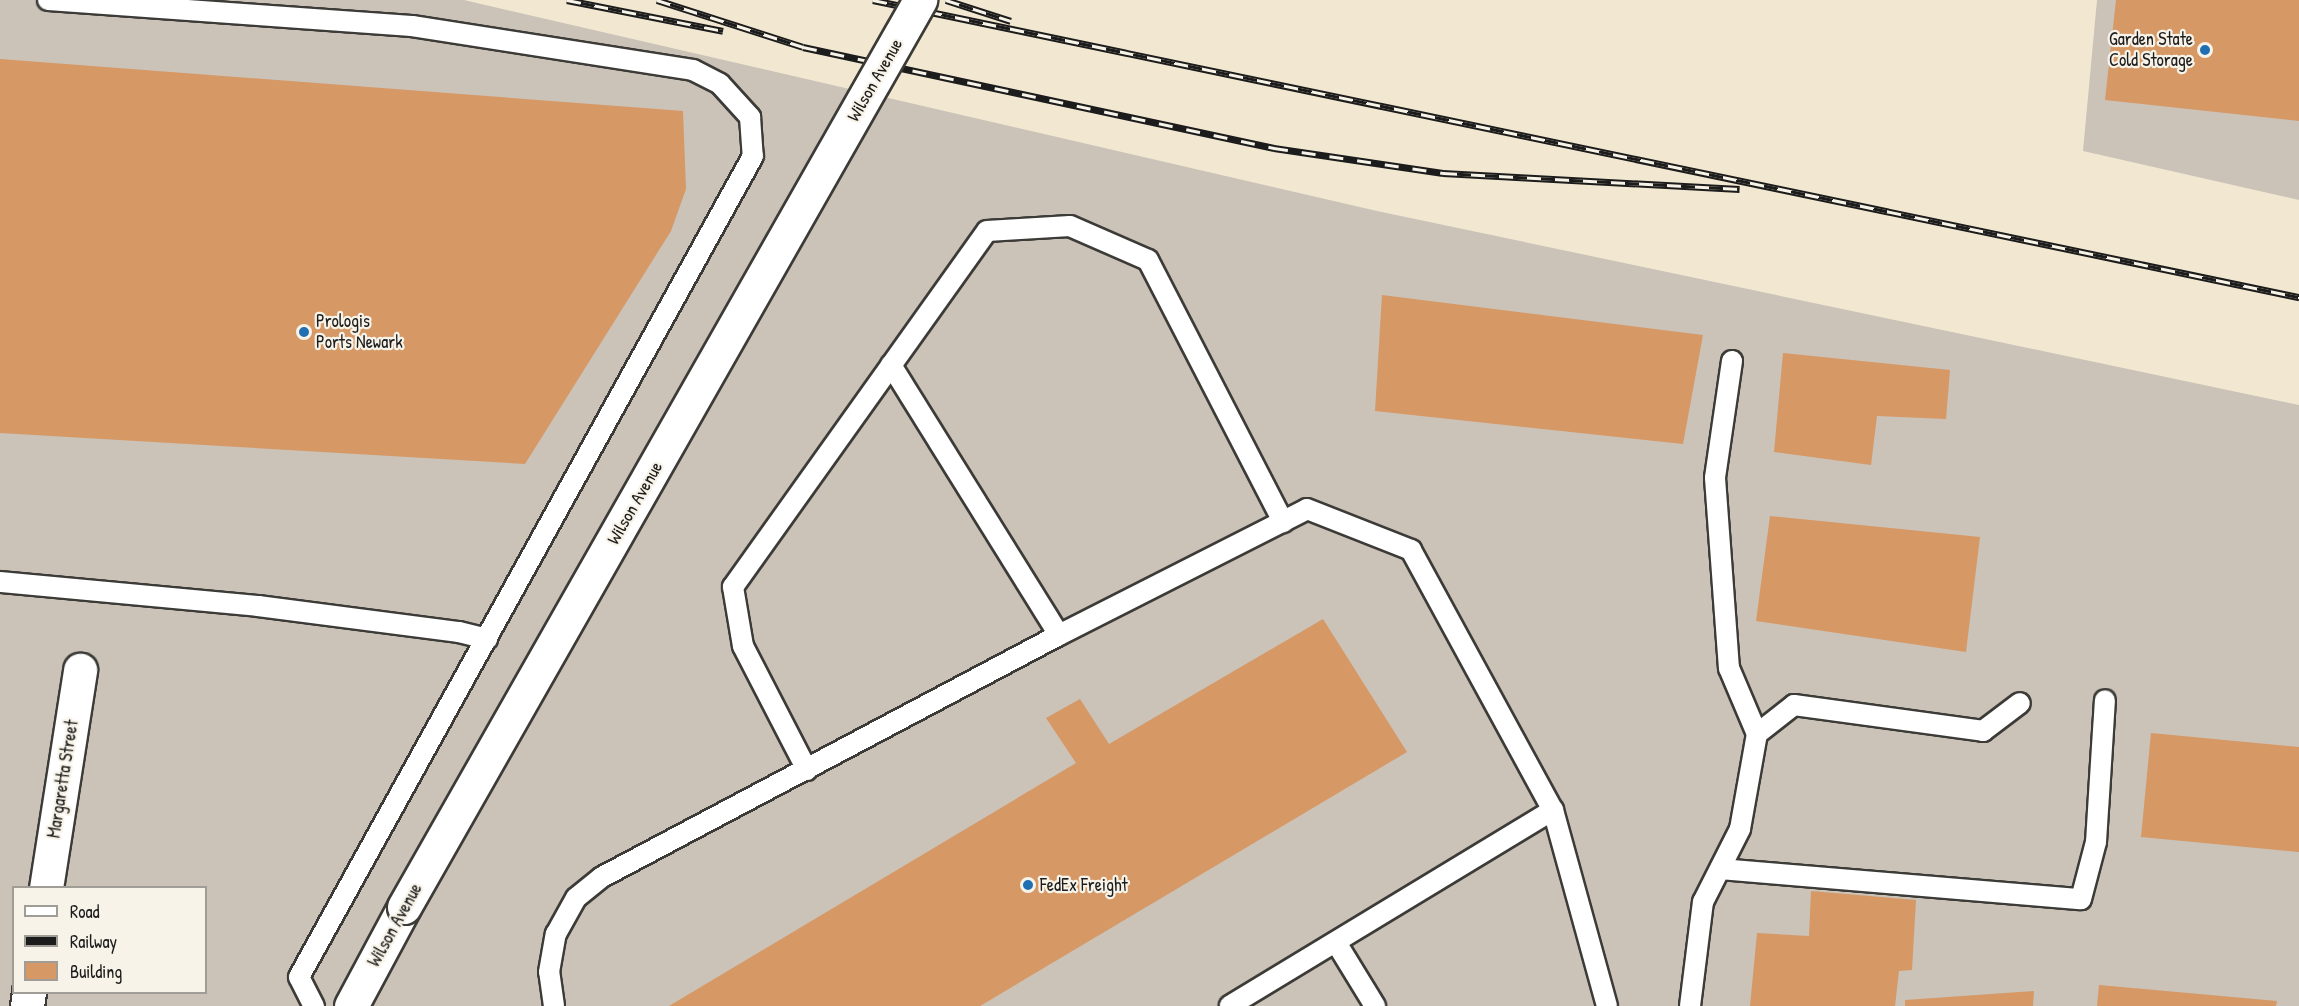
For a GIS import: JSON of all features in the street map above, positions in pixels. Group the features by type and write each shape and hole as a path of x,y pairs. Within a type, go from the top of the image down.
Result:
{"main road":[{"name":"Wilson Avenue","path":"351,1006 404,907 920,0"},
{"name":"Margaretta Street","path":"46,886 80,670"}],"lane":[{"path":"48,0 412,26 693,70 720,84 750,117 753,156 299,977 314,1006"},
{"path":"807,770 743,646 733,587 987,231 1070,226 1148,260 1283,522"},
{"path":"1690,1006 1703,902 1740,829 1757,734 1729,668 1715,478 1732,361"},
{"path":"891,365 1059,635"},
{"path":"554,1006 549,972 556,934 576,898 602,877 1059,635 1307,509 1411,550 1553,810 1607,1006"},
{"path":"0,582 258,606 459,632 487,639"},
{"path":"1720,869 2081,899 2096,842 2105,700"},
{"path":"1757,734 1794,705 1983,731 2020,703"},
{"path":"1230,1006 1337,944 1553,810"},
{"path":"1337,944 1375,1006"}],"shaded area":[{"path":"0,0 464,0 1377,211 2299,405 2299,1006 0,1006"},
{"path":"2097,0 2299,0 2299,200 2083,151"}],"building":[{"name":"Garden State Cold Storage","path":"2116,0 2299,0 2299,121 2105,100"},
{"name":"Prologis Ports Newark","path":"0,59 683,111 686,189 671,231 525,464 0,433"},
{"path":"1382,295 1703,335 1683,444 1375,411"},
{"path":"1783,353 1950,370 1946,419 1877,416 1871,465 1774,452"},
{"path":"1770,516 1980,537 1966,652 1756,621"},
{"name":"FedEx Freight","path":"1323,619 1407,752 980,1006 669,1006 1076,763 1046,718 1080,699 1109,744"},
{"path":"2151,733 2299,747 2299,852 2141,837"},
{"path":"1811,891 1916,900 1912,970 1899,971 1895,1006 1750,1006 1757,933 1809,936"},
{"path":"2099,985 2277,1001 2276,1006 2097,1006"},
{"path":"2034,991 2033,1006 1905,1006 1905,1000"}],"railway":[{"path":"567,0 723,31"},
{"path":"657,0 803,47 1274,148 1443,173 1740,189"},
{"path":"873,0 2299,297"},
{"path":"946,0 1011,21"}],"place":[{"name":"Garden State Cold Storage","path":"2205,50"},
{"name":"Prologis Ports Newark","path":"304,332"},
{"name":"FedEx Freight","path":"1028,885"}]}
